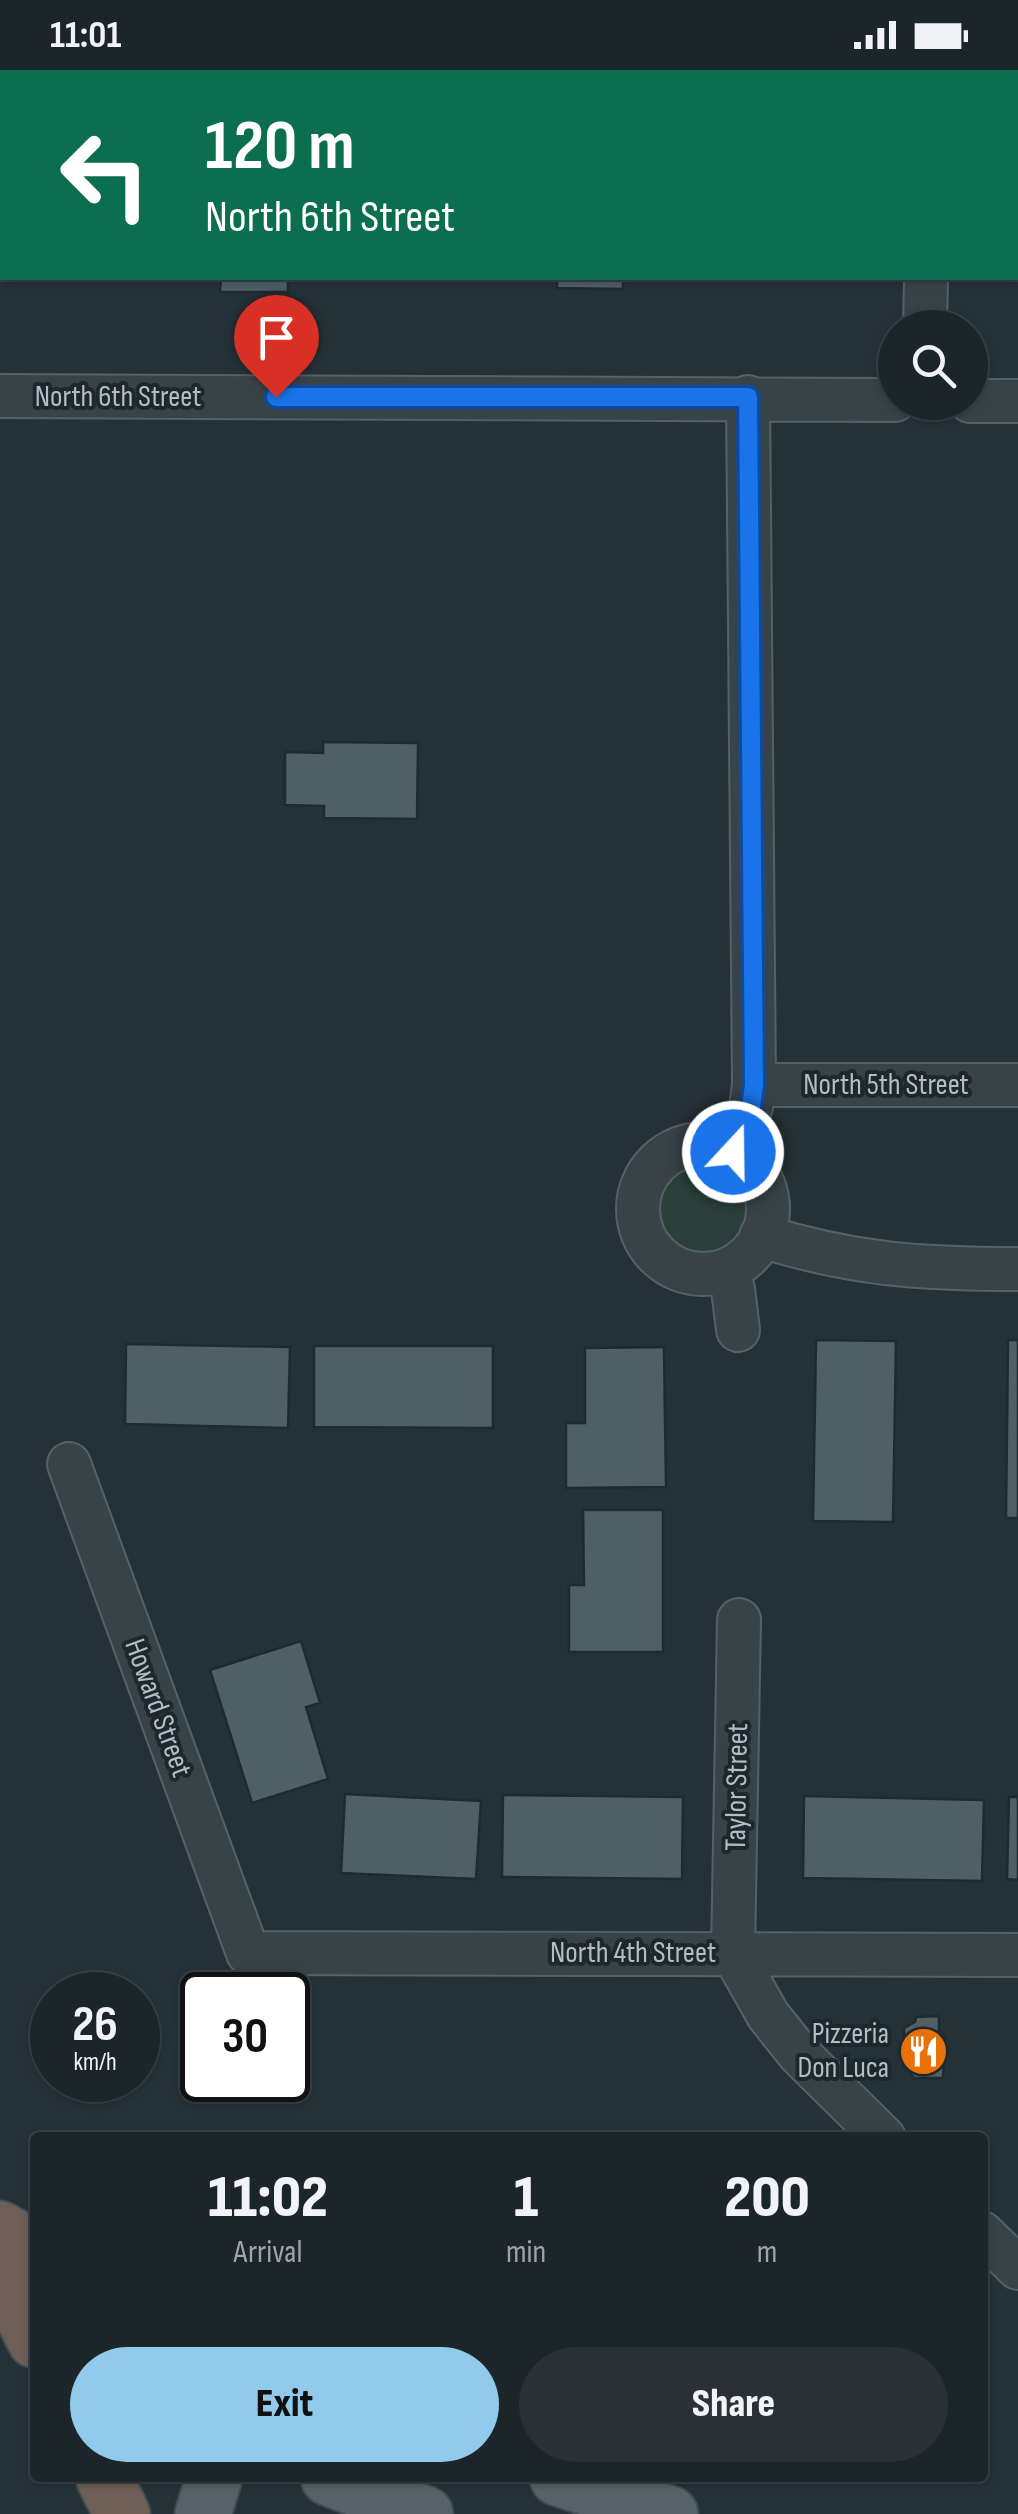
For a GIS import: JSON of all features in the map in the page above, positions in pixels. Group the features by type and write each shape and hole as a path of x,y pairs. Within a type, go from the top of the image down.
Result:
{"highway":[{"path":"0,2229 30,2246"},
{"path":"0,2270 30,2330"},
{"path":"0,2323 30,2338"},
{"path":"106,2482 122,2514"}],"main road":[{"path":"203,2514 213,2482"},
{"path":"340,2482 425,2514"},
{"path":"570,2482 670,2514"}],"street":[{"path":"925,310 926,280"},
{"name":"North 6th Street","path":"0,396 878,400"},
{"path":"733,1152 751,1107 754,1085 748,397"},
{"path":"988,401 1018,401"},
{"name":"North 5th Street","path":"754,1085 1018,1085"},
{"path":"702,1144 733,1152 746,1162 764,1188 768,1205 761,1236 742,1262 727,1270 696,1274 665,1263 644,1238 638,1206 648,1175 670,1152 702,1144"},
{"path":"761,1236 817,1254 860,1262 914,1268 1018,1269"},
{"path":"727,1270 738,1330"},
{"name":"Howard Street","path":"69,1464 248,1952"},
{"name":"Taylor Street","path":"733,1953 739,1620"},
{"name":"North 4th Street","path":"248,1952 1018,1955"},
{"path":"733,1953 768,2014 798,2054 878,2132"},
{"path":"988,2239 1018,2268"}],"green space":[{"path":"702,1165 726,1172 738,1184 745,1208 738,1232 726,1244 702,1251 678,1244 666,1232 659,1208 666,1184 678,1172"}],"building":[{"path":"221,280 288,280 288,292 220,292"},
{"path":"557,280 623,280 623,289 557,288"},
{"path":"323,742 418,743 417,819 324,818 324,806 285,805 285,752 323,753"},
{"path":"816,1340 896,1341 893,1522 813,1521"},
{"path":"1008,1340 1018,1340 1018,1518 1006,1518"},
{"path":"126,1344 290,1347 288,1428 125,1424"},
{"path":"314,1346 493,1346 493,1428 314,1427"},
{"path":"664,1347 666,1487 566,1488 566,1423 585,1423 585,1348"},
{"path":"583,1510 663,1510 663,1652 569,1652 569,1585 584,1585"},
{"path":"301,1641 320,1703 306,1707 328,1779 252,1803 210,1670"},
{"path":"345,1794 481,1801 476,1879 341,1873"},
{"path":"503,1795 683,1797 682,1879 502,1877"},
{"path":"804,1796 984,1800 982,1881 803,1878"},
{"path":"1009,1797 1018,1797 1018,1880 1007,1879"},
{"name":"Pizzeria Don Luca","path":"939,2016 939,2035 945,2036 943,2078 914,2078 904,2066 904,2028 915,2022 916,2017"}],"place":[{"name":"Pizzeria Don Luca","path":"924,2051"}],"route":[{"path":"276,397 748,397 754,1085 751,1107 733,1152"}]}
